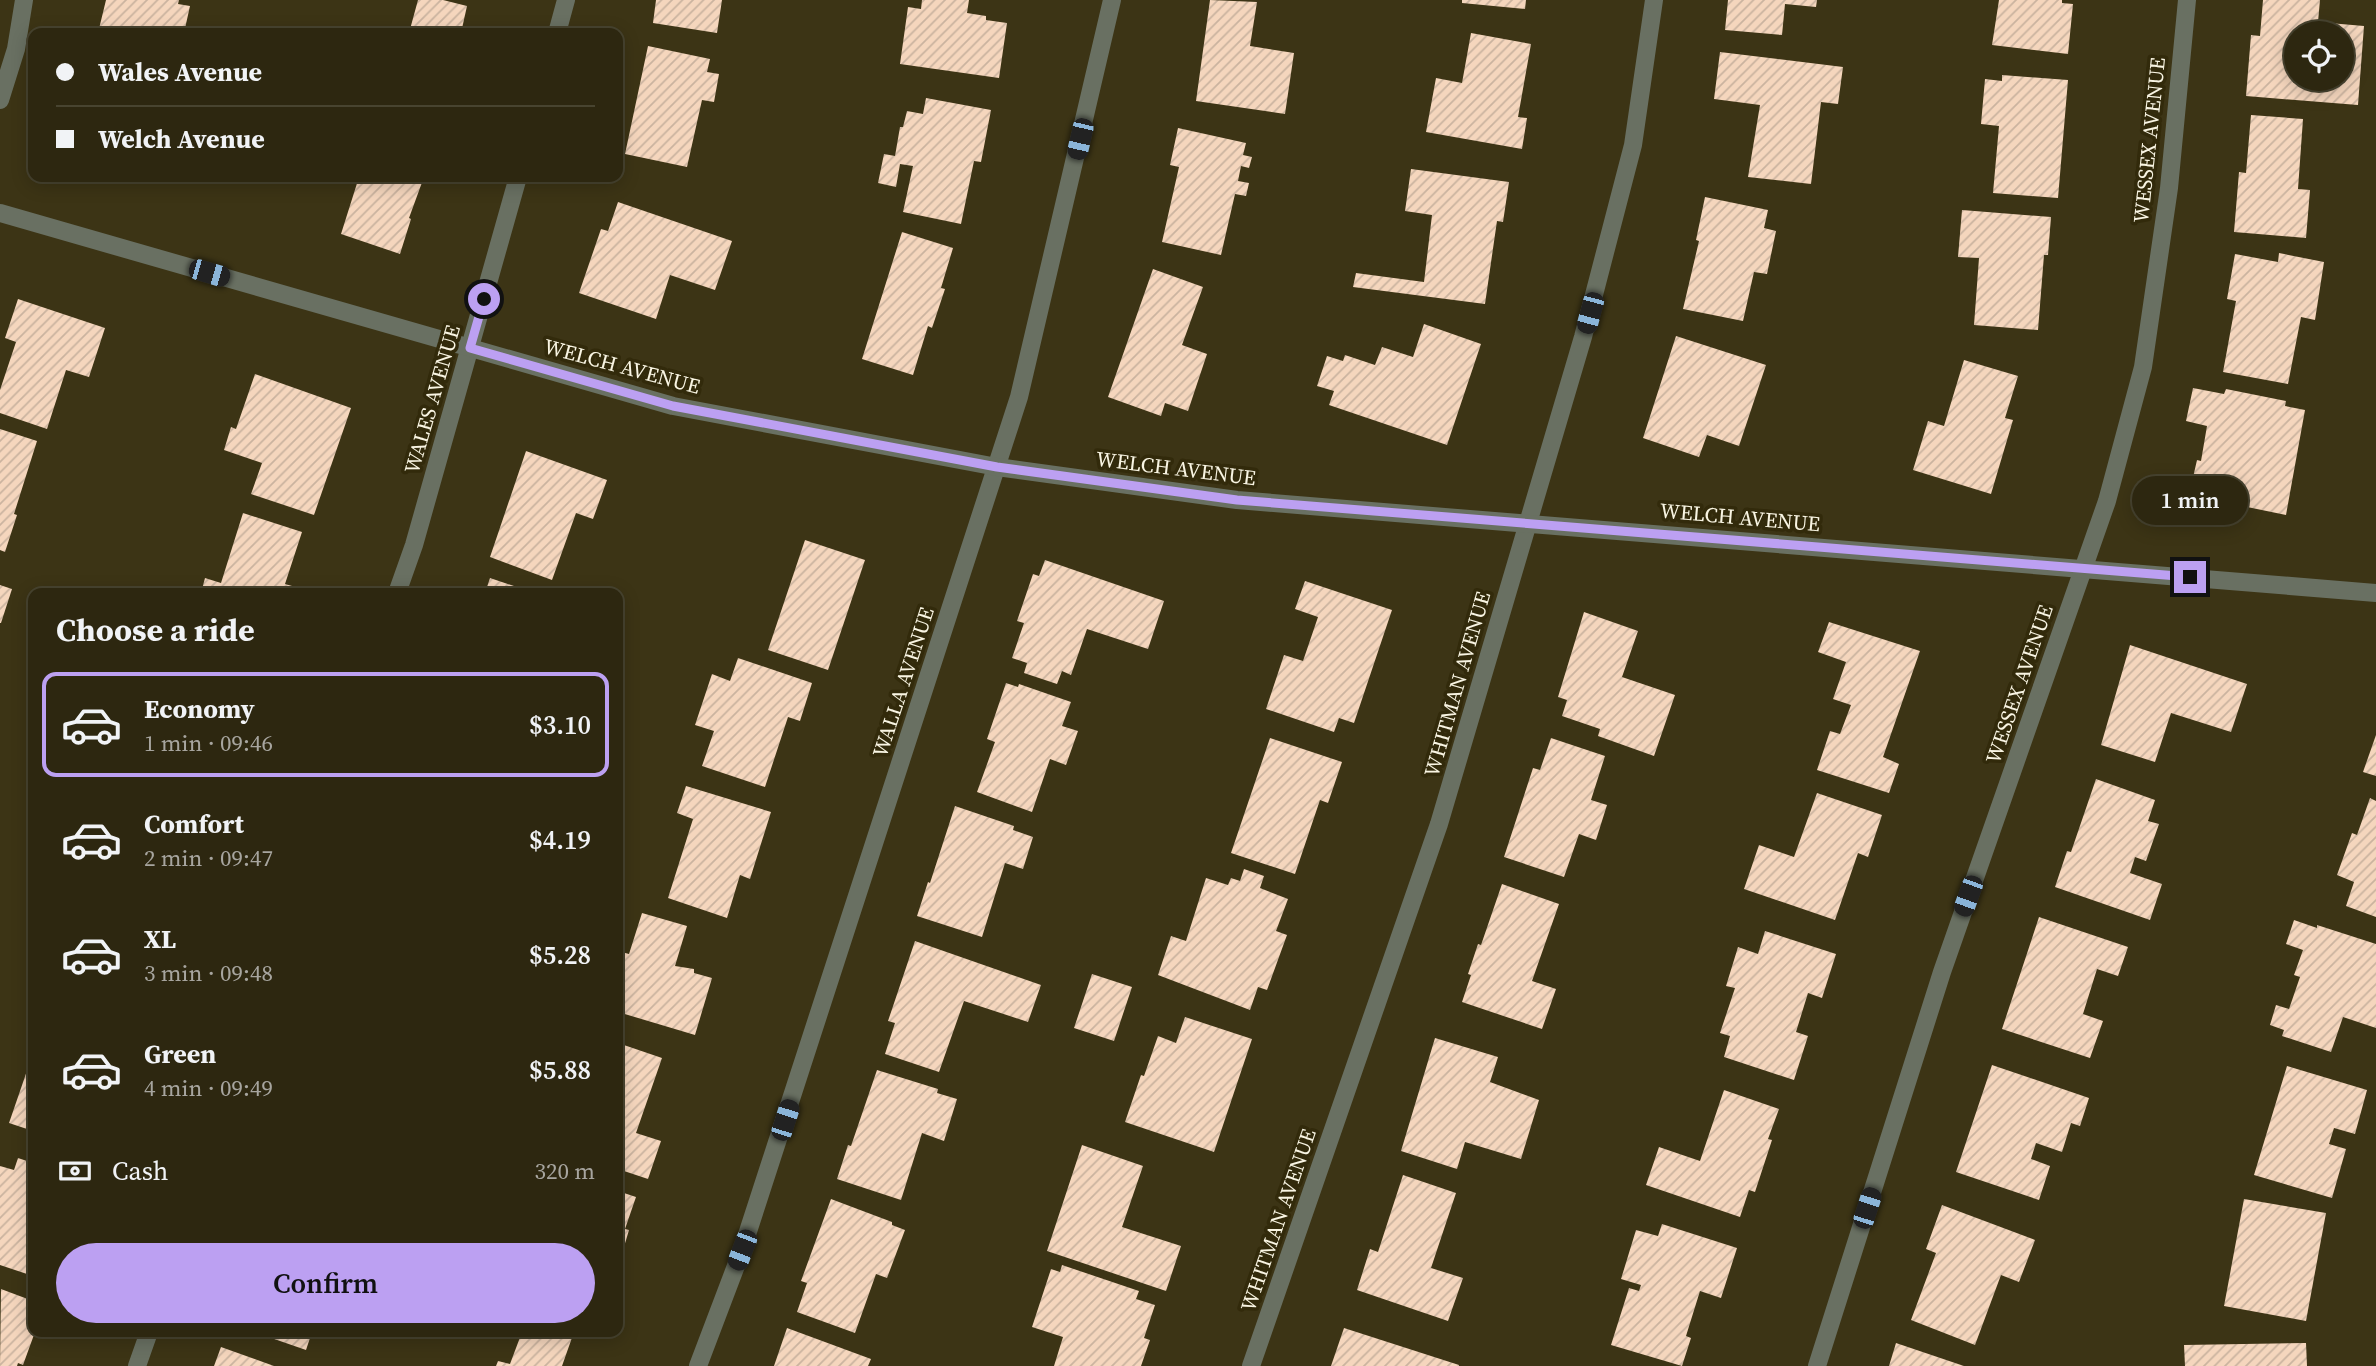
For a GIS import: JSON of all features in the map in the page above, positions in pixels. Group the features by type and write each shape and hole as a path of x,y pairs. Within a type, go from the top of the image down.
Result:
{"street":[{"path":"0,100 16,49 24,0"},
{"path":"558,28 566,0"},
{"name":"WALLA AVENUE","path":"698,1366 742,1250 1019,397 1112,0"},
{"name":"WHITMAN AVENUE","path":"1251,1366 1439,824 1583,337 1633,145 1654,0"},
{"name":"WESSEX AVENUE","path":"1817,1366 1942,972 2108,501 2144,367 2169,188 2187,0"},
{"name":"WALES AVENUE","path":"399,588 414,545 517,182"},
{"name":"WELCH AVENUE","path":"0,213 673,406 997,467 1237,500 2376,593"},
{"path":"137,1366 147,1337"}],"building":[{"path":"106,0 179,0 178,4 190,6 185,28 99,28"},
{"path":"418,0 443,0 467,6 462,28 410,28"},
{"path":"656,0 722,0 717,33 653,23"},
{"path":"922,0 969,0 967,13 986,16 986,20 1007,23 999,78 900,64 908,7 921,9"},
{"path":"1210,0 1257,2 1250,46 1294,53 1285,114 1196,101"},
{"path":"1462,0 1526,0 1525,9 1462,3"},
{"path":"1728,0 1817,0 1816,7 1785,4 1782,35 1725,30"},
{"path":"1999,0 2062,0 2062,3 2073,4 2068,54 1992,45"},
{"path":"2263,0 2320,0 2318,21 2284,21 2284,91 2354,91 2354,25 2364,26 2358,105 2246,96 2251,35 2260,36"},
{"path":"1471,33 1531,44 1518,117 1527,118 1522,149 1426,132 1436,78 1462,83"},
{"path":"648,46 710,59 707,72 719,74 714,102 702,100 687,167 625,154"},
{"path":"1720,52 1843,67 1838,104 1821,102 1811,184 1748,177 1760,105 1714,99"},
{"path":"2002,75 2068,80 2058,198 1993,193 1999,126 1981,124 1985,79 2002,81"},
{"path":"926,98 991,110 981,162 974,161 961,224 903,212 913,166 900,164 896,187 878,183 884,154 895,156 900,127 903,127 907,111 923,114"},
{"path":"2251,115 2303,119 2298,189 2310,190 2306,238 2234,232 2239,172 2246,173"},
{"path":"1178,128 1246,143 1243,155 1252,157 1249,168 1241,166 1238,181 1249,183 1246,196 1235,194 1221,255 1162,242 1179,167 1170,165"},
{"path":"1411,169 1509,182 1503,222 1497,221 1485,304 1353,287 1356,273 1424,282 1432,215 1405,211"},
{"path":"357,182 422,182 400,254 341,234"},
{"path":"1705,197 1768,210 1764,228 1776,231 1767,274 1754,272 1743,321 1683,309 1699,241 1696,240"},
{"path":"618,202 732,241 715,290 670,275 656,319 579,293 601,229 608,231"},
{"path":"1962,210 2051,217 2048,255 2044,255 2038,330 1974,325 1979,258 1958,257"},
{"path":"902,232 953,248 941,288 945,289 932,328 928,326 913,375 862,359"},
{"path":"2279,253 2324,262 2315,320 2301,317 2288,384 2223,372 2236,301 2227,299 2235,254 2278,262"},
{"path":"1153,269 1203,287 1182,345 1207,354 1188,411 1165,403 1161,416 1108,397"},
{"path":"18,299 105,328 89,377 66,370 47,429 0,413 0,390 16,342 5,338"},
{"path":"1424,324 1481,344 1447,445 1329,405 1334,391 1317,386 1327,356 1343,361 1345,355 1375,365 1382,347 1413,357"},
{"path":"1676,336 1766,365 1739,446 1707,435 1699,457 1643,438"},
{"path":"1964,360 2018,376 2005,418 2013,420 1991,494 1913,470 1928,421 1944,426"},
{"path":"255,374 351,408 314,515 251,494 262,463 224,450 231,427 236,429"},
{"path":"2193,388 2224,394 2226,389 2286,401 2285,406 2305,410 2286,515 2189,495 2197,460 2201,461 2207,426 2186,421"},
{"path":"0,429 37,441 5,552 0,550"},
{"path":"526,451 607,480 593,519 576,513 552,580 490,557"},
{"path":"243,513 302,532 285,584 292,586 291,588 202,588 205,578 221,583"},
{"path":"805,540 865,560 828,670 768,650"},
{"path":"1045,560 1164,601 1148,649 1087,629 1071,675 1062,671 1057,684 1024,673 1027,663 1012,658 1024,623 1017,621 1033,574 1039,576"},
{"path":"490,578 520,588 487,588"},
{"path":"1305,581 1392,610 1354,723 1339,718 1334,732 1266,709 1284,655 1303,661 1318,617 1295,609"},
{"path":"0,585 12,589 1,623 0,623"},
{"path":"1584,612 1638,631 1622,677 1675,695 1654,756 1598,736 1600,729 1562,716 1567,700 1558,697"},
{"path":"1829,622 1920,651 1883,757 1899,764 1889,793 1817,770 1830,731 1840,734 1851,705 1833,699 1846,662 1818,652"},
{"path":"2130,645 2247,684 2231,732 2171,713 2155,762 2101,745"},
{"path":"738,658 812,683 800,721 788,717 765,787 702,766 714,731 695,725 712,674 730,681"},
{"path":"1006,683 1018,687 1019,684 1071,702 1062,726 1078,731 1066,765 1050,759 1032,812 977,792 995,742 987,739"},
{"path":"2376,735 2376,776 2363,772"},
{"path":"1270,738 1342,762 1328,803 1320,800 1295,874 1231,853"},
{"path":"1551,738 1605,756 1591,800 1607,805 1596,840 1579,834 1564,877 1504,857 1533,768 1540,770"},
{"path":"2096,779 2155,800 2148,821 2159,824 2146,861 2135,857 2130,873 2162,884 2150,920 2055,887 2067,851 2071,852"},
{"path":"686,786 771,812 750,879 740,875 727,918 668,898 693,819 677,813"},
{"path":"1817,793 1882,815 1868,857 1858,853 1835,920 1744,889 1759,845 1794,857"},
{"path":"2370,798 2376,801 2376,917 2346,906 2354,882 2337,875 2352,833 2357,835"},
{"path":"955,806 1014,826 1013,830 1033,837 1023,869 1005,863 982,937 917,916"},
{"path":"1244,869 1264,876 1260,888 1288,899 1276,931 1287,935 1267,990 1258,987 1250,1010 1158,975 1171,936 1186,941 1206,878 1228,885 1231,878 1240,881"},
{"path":"1502,884 1559,904 1532,981 1556,989 1542,1029 1462,1002 1478,944 1481,945"},
{"path":"642,913 687,926 675,966 694,969 694,973 712,978 695,1035 623,1013 623,952 629,954"},
{"path":"2039,917 2128,947 2118,976 2097,969 2083,1014 2103,1021 2090,1058 2002,1029"},
{"path":"2294,920 2376,944 2376,1028 2343,1017 2331,1052 2282,1036 2284,1030 2270,1025 2276,1005 2289,1009 2300,977 2294,975 2303,950 2286,944"},
{"path":"1765,931 1836,954 1822,998 1808,993 1796,1032 1808,1036 1794,1080 1724,1057 1730,1036 1720,1033 1735,988 1726,986 1738,947 1758,954"},
{"path":"915,941 1041,985 1028,1022 964,1001 939,1072 885,1054 895,1023 888,1021"},
{"path":"1092,974 1132,987 1114,1041 1074,1028"},
{"path":"1185,1017 1252,1039 1214,1152 1125,1122 1158,1036 1176,1043"},
{"path":"1435,1038 1498,1057 1490,1082 1539,1100 1521,1159 1465,1142 1457,1169 1401,1151"},
{"path":"623,1045 662,1058 636,1133 661,1141 648,1179 623,1171"},
{"path":"1992,1065 2089,1098 2080,1126 2071,1123 2062,1152 2036,1143 2031,1159 2050,1166 2039,1200 1956,1172"},
{"path":"2287,1066 2367,1090 2355,1134 2334,1128 2329,1144 2346,1149 2332,1198 2254,1175"},
{"path":"28,1068 28,1129 9,1123"},
{"path":"877,1070 938,1089 937,1093 957,1099 944,1141 922,1133 901,1200 837,1179"},
{"path":"1724,1090 1779,1109 1768,1139 1772,1140 1755,1192 1749,1190 1740,1217 1646,1185 1659,1147 1700,1161"},
{"path":"1082,1145 1143,1166 1122,1227 1181,1246 1166,1291 1047,1251"},
{"path":"18,1158 28,1161 28,1274 0,1265 0,1166 14,1170"},
{"path":"1403,1175 1456,1193 1431,1268 1463,1278 1448,1321 1357,1290 1370,1249 1378,1252"},
{"path":"623,1193 636,1197 625,1229 629,1230 623,1250"},
{"path":"831,1199 892,1222 892,1225 905,1230 887,1278 876,1274 855,1333 797,1312 807,1283 801,1281"},
{"path":"2244,1199 2326,1213 2306,1321 2224,1306"},
{"path":"1942,1205 2035,1240 2019,1282 2001,1275 1975,1345 1911,1320 1936,1253 1926,1249"},
{"path":"1662,1224 1737,1248 1721,1298 1700,1291 1686,1336 1691,1338 1682,1366 1611,1345 1629,1288 1639,1291 1641,1285 1621,1279 1636,1230 1658,1236"},
{"path":"1062,1265 1139,1291 1136,1299 1155,1305 1144,1338 1150,1340 1141,1366 1054,1366 1063,1337 1032,1327 1051,1269 1060,1272"},
{"path":"1,1289 28,1299 28,1337 33,1337 23,1365 18,1363 17,1366 0,1366"},
{"path":"787,1328 871,1359 868,1366 774,1366"},
{"path":"1344,1328 1459,1365 1459,1366 1331,1366"},
{"path":"268,1337 310,1337 306,1350"},
{"path":"520,1337 572,1337 562,1366 496,1366 498,1361 510,1364"},
{"path":"1896,1343 1964,1366 1889,1366"},
{"path":"2306,1343 2307,1366 2185,1366 2184,1345"},
{"path":"221,1347 274,1366 214,1366"}],"route":[{"path":"484,299 470,348 673,406 997,467 1237,500 2190,577"}]}
